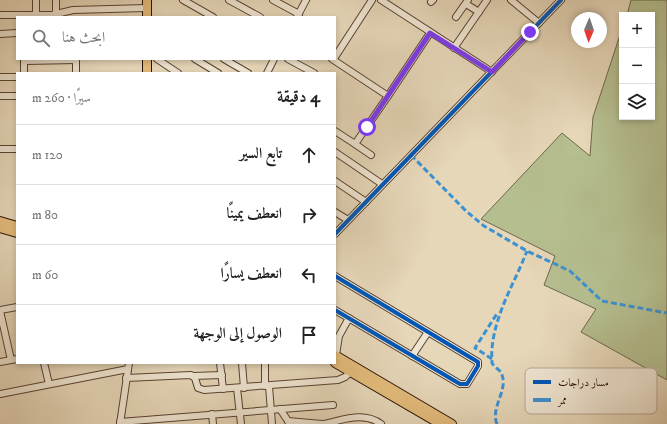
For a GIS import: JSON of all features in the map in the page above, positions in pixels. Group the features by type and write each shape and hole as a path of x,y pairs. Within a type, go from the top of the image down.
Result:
{"main road":[{"path":"147,60 147,72"},
{"path":"0,221 16,226"},
{"path":"0,228 16,233"},
{"path":"336,359 440,424"},
{"path":"354,370 452,424"}],"street":[{"path":"36,0 36,15"},
{"path":"56,0 56,14"},
{"path":"183,0 211,16"},
{"path":"229,0 258,16"},
{"path":"273,0 298,15 306,0"},
{"path":"336,56 372,0"},
{"path":"454,48 487,0"},
{"path":"511,0 539,23"},
{"path":"336,233 561,0"},
{"path":"386,1 430,33 492,72"},
{"path":"456,17 467,2 479,12"},
{"path":"0,15 56,14 77,10 147,11"},
{"path":"77,10 77,16"},
{"path":"355,144 430,33"},
{"path":"0,34 16,34"},
{"path":"24,72 24,60 76,60 76,72"},
{"path":"158,60 176,72"},
{"path":"226,60 246,72"},
{"path":"268,72 274,60"},
{"path":"290,60 312,72"},
{"path":"335,60 388,96"},
{"path":"206,62 217,72"},
{"path":"0,77 16,77"},
{"path":"0,96 16,96"},
{"path":"336,132 371,155"},
{"path":"0,149 16,149"},
{"path":"336,153 382,184"},
{"path":"336,182 366,202"},
{"path":"336,213 348,220"},
{"path":"336,277 478,362 478,366 468,384 460,384 336,311"},
{"path":"0,362 14,359 0,310 16,306"},
{"path":"336,352 339,336 349,318"},
{"path":"412,356 428,332"},
{"path":"44,364 49,384"},
{"path":"220,364 223,389"},
{"path":"242,364 244,388"},
{"path":"264,364 272,424"},
{"path":"0,394 128,366 120,423 160,421 212,414 332,405"},
{"path":"194,376 198,388 201,390 338,380 354,370"},
{"path":"126,378 222,375"},
{"path":"237,388 241,424"},
{"path":"280,409 289,423 323,424 364,417 381,424"},
{"path":"212,414 213,424"}],"green space":[{"path":"631,0 667,0 667,380 657,374 657,368 646,368 581,332 596,309 544,285 555,256 481,219 562,133 590,156 593,117 619,38 619,120 655,120 655,12 628,12"}],"marked path":[{"path":"411,155 466,211 484,226 527,251 570,271 602,301 667,313"},
{"path":"497,424 495,418 503,387 503,381 501,373 492,363 494,334 503,306 527,251"},
{"path":"492,359 475,348 498,312"}],"cycle path":[{"path":"336,233 561,0"},
{"path":"336,277 478,362 478,366 467,384 460,384 336,311"}],"route":[{"path":"367,127 430,33 492,72 530,32"}]}
